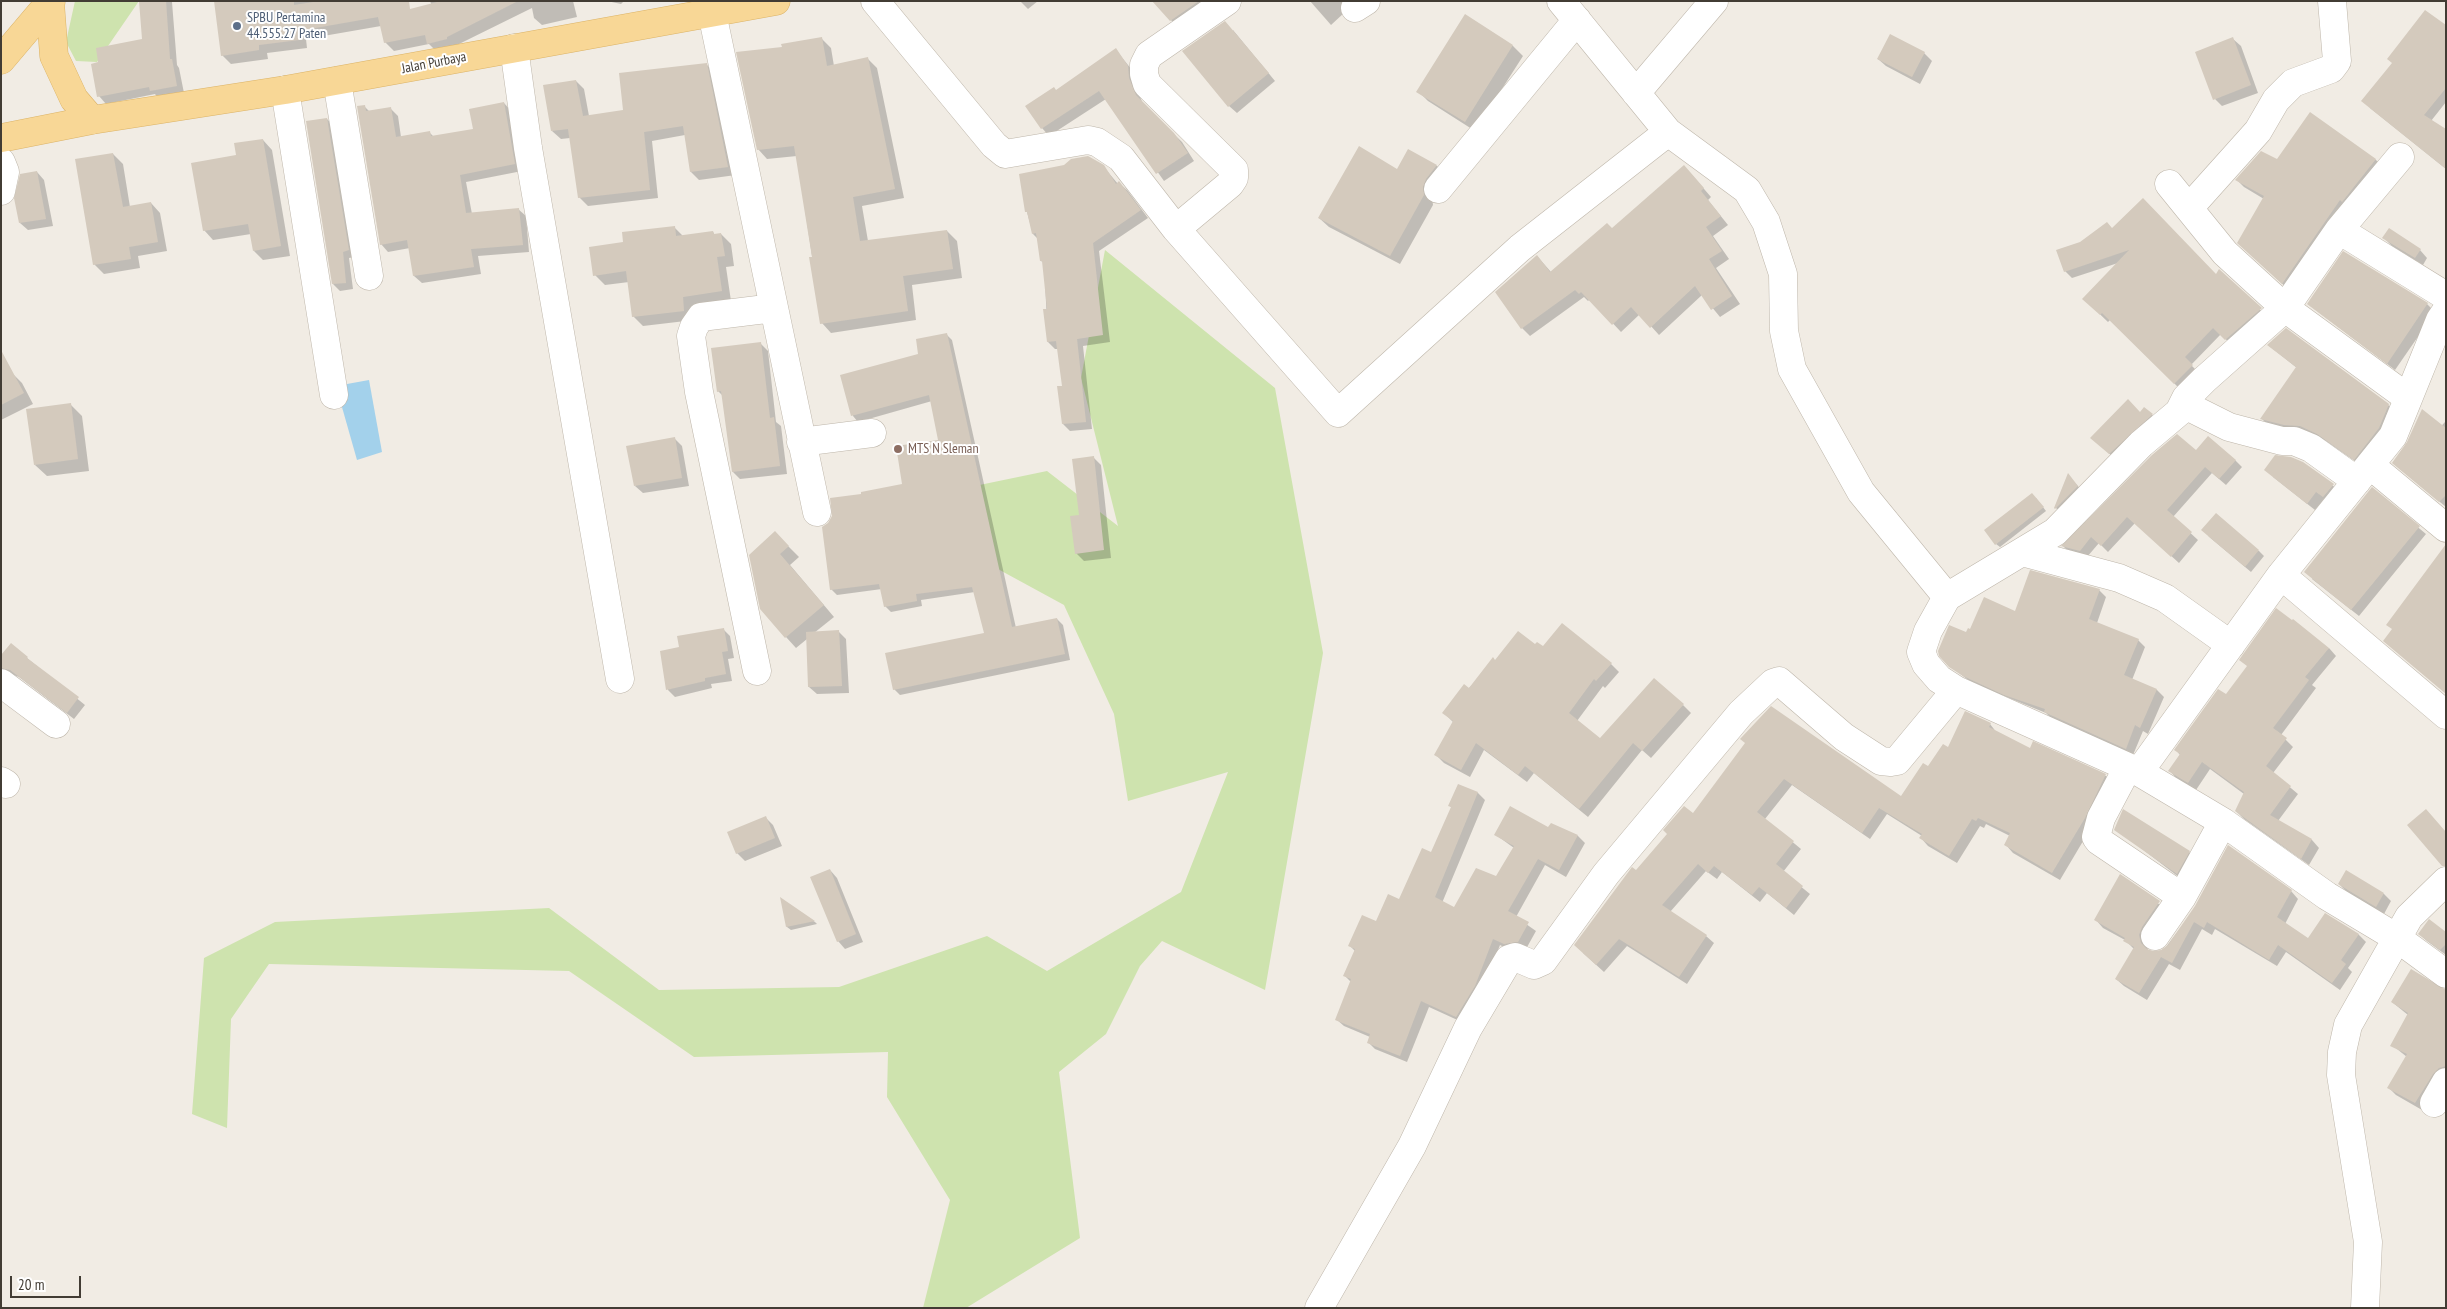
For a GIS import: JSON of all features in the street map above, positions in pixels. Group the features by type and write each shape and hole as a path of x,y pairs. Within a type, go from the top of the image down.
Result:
{"main road":[{"name":"Jalan Purbaya","path":"1,138 92,120 337,81 776,1"},
{"path":"1,60 51,2"},
{"path":"51,2 54,56 74,99 92,120"}],"street":[{"path":"875,1 994,145 1004,154 1088,140 1097,142 1121,158 1176,229 1338,413 1520,248 1668,132"},
{"path":"1176,229 1230,184 1234,178 1234,170 1147,84 1144,65 1150,55 1227,1"},
{"path":"1636,93 1714,1"},
{"path":"2188,208 2258,131 2276,100 2293,83 2332,69 2338,61 2332,1"},
{"path":"1438,190 1569,10 1668,132 1747,190 1766,222 1783,274 1784,331 1792,369 1861,492 1947,598"},
{"path":"712,13 817,512"},
{"path":"514,48 530,158 620,679"},
{"path":"337,81 369,276"},
{"path":"285,90 334,396"},
{"path":"2400,157 2339,230 2285,308 2204,380 2186,398 2179,412 2141,444 2055,532 1947,598 1928,631 1921,652 1926,664 1940,679 1956,690 2134,770 2223,822 2327,896 2397,938 2446,974"},
{"path":"1,162 5,172 1,192"},
{"path":"2169,184 2224,253 2285,308 2408,398"},
{"path":"2339,230 2446,296"},
{"path":"757,671 701,401 691,336 694,327 701,317 774,308"},
{"path":"2182,897 2099,841 2096,837 2101,818 2134,770 2231,645 2281,575 2393,436 2440,320 2446,311"},
{"path":"2183,404 2230,428 2282,441 2294,441 2310,448 2363,473 2446,528"},
{"path":"801,442 872,433"},
{"path":"2022,552 2119,578 2165,598 2231,645"},
{"path":"2281,575 2446,715"},
{"path":"1319,1308 1412,1146 1468,1028 1510,959 1515,957 1534,965 1544,961 1606,874 1741,713 1773,683 1779,681 1844,737 1881,761 1890,762 1897,761 1956,690"},
{"path":"1,683 56,724"},
{"path":"2155,936 2182,897 2223,822"},
{"path":"2365,1308 2368,1242 2341,1075 2342,1052 2348,1025 2409,917 2446,881"}],"green space":[{"path":"75,1 139,1 97,62 76,61 66,42"},
{"path":"1105,250 1275,388 1323,653 1265,990 1162,941 1140,966 1106,1034 1059,1072 1080,1238 966,1308 923,1308 950,1200 887,1097 888,1052 694,1057 569,971 269,964 231,1019 227,1128 192,1114 204,958 275,922 549,908 659,990 839,987 987,936 1047,971 1181,892 1228,772 1128,801 1114,714 1064,605 996,568 965,488 1047,471 1118,526 1081,378"}],"water":[{"path":"369,380 382,452 357,460 336,386"}],"building":[{"path":"139,1 166,1 170,59 172,59 177,86 150,91 149,87 97,97 91,64 98,62 96,48 142,39"},
{"path":"214,1 294,1 294,5 320,1 409,1 410,9 441,1 518,1 447,37 447,39 427,44 425,35 384,43 378,17 298,31 299,40 259,45 259,50 221,56"},
{"path":"1152,1 1199,1 1170,21"},
{"path":"2425,10 2446,25 2446,88 2424,115 2446,129 2446,169 2361,101 2392,63 2387,59"},
{"path":"1465,14 1513,45 1465,122 1416,92"},
{"path":"1225,21 1269,73 1228,107 1182,51"},
{"path":"1890,34 1925,52 1912,77 1877,59"},
{"path":"822,37 827,66 868,57 895,189 853,197 860,241 947,230 953,269 903,276 908,311 820,324 809,257 812,257 794,146 757,150 736,52 782,47 781,44"},
{"path":"2233,37 2251,85 2213,100 2195,52"},
{"path":"1116,48 1128,66 1129,78 1136,95 1174,133 1188,153 1156,174 1099,91 1041,129 1025,106 1054,87 1056,90"},
{"path":"707,63 728,167 690,172 683,126 644,132 650,190 578,198 568,129 551,131 543,85 576,80 583,116 623,110 619,73"},
{"path":"504,102 515,164 460,175 466,213 519,208 523,245 471,249 474,267 413,276 407,240 380,245 357,106 365,105 366,111 391,107 396,137 430,131 431,136 473,129 469,109"},
{"path":"2310,112 2376,159 2342,202 2340,200 2282,284 2237,243 2264,196 2235,180 2261,151 2277,159"},
{"path":"327,118 349,250 343,252 346,283 332,284 306,121"},
{"path":"263,139 281,246 253,251 248,224 203,231 191,163 236,155 234,143"},
{"path":"1359,146 1397,169 1408,149 1437,165 1426,179 1423,187 1424,195 1390,256 1318,218"},
{"path":"113,153 123,207 151,202 158,242 129,247 131,259 93,265 75,159"},
{"path":"1088,156 1104,165 1116,184 1119,181 1141,210 1093,243 1103,335 1077,339 1086,422 1062,424 1057,386 1062,386 1056,341 1047,342 1043,309 1047,309 1042,261 1040,261 1036,233 1032,234 1027,212 1025,212 1019,174 1064,165 1071,159"},
{"path":"1684,165 1704,188 1701,191 1721,216 1706,227 1722,251 1709,259 1732,296 1711,310 1695,286 1650,328 1631,307 1612,325 1581,292 1579,294 1575,290 1521,329 1495,292 1537,255 1550,272 1607,223 1612,228"},
{"path":"37,171 46,219 19,223 14,198 20,174"},
{"path":"2143,198 2216,274 2219,269 2262,308 2225,340 2213,328 2185,357 2193,365 2174,384 2102,313 2100,315 2082,299 2129,250 2064,272 2056,250 2080,242 2107,222 2112,228"},
{"path":"675,226 676,236 713,231 714,234 721,233 725,256 717,257 722,291 683,297 684,311 632,317 626,271 593,276 589,247 623,242 622,232"},
{"path":"2389,228 2421,249 2415,258 2382,238"},
{"path":"2343,251 2428,303 2387,364 2307,304"},
{"path":"2286,328 2389,404 2379,428 2354,460 2317,434 2300,426 2284,425 2260,419 2296,367 2267,345"},
{"path":"947,333 1012,627 1057,618 1065,654 893,690 885,653 984,633 972,587 916,594 917,601 884,607 879,584 830,590 822,527 828,523 832,516 830,498 861,494 861,492 902,484 896,446 938,440 929,395 851,416 840,375 918,354 916,339"},
{"path":"761,342 770,418 774,417 780,466 732,472 721,391 717,392 711,348"},
{"path":"1,350 24,393 1,405"},
{"path":"2128,399 2140,412 2144,407 2153,414 2109,454 2090,438"},
{"path":"71,403 78,459 34,465 26,409"},
{"path":"2422,409 2446,428 2446,495 2439,502 2392,463 2407,442"},
{"path":"2177,434 2196,450 2208,436 2236,460 2219,479 2205,467 2167,510 2192,532 2171,557 2127,517 2101,546 2091,537 2080,551 2061,546 2152,455"},
{"path":"675,437 682,478 634,486 626,446"},
{"path":"2275,455 2291,457 2303,462 2334,484 2323,497 2316,492 2307,504 2264,470"},
{"path":"1094,456 1104,550 1075,554 1070,516 1079,515 1072,459"},
{"path":"2068,473 2078,486 2055,509 2054,508"},
{"path":"2372,487 2420,526 2351,610 2304,572"},
{"path":"2032,493 2044,507 1995,545 1984,530"},
{"path":"2216,513 2259,550 2245,567 2201,530"},
{"path":"775,531 789,546 780,554 824,605 785,638 760,609 749,555"},
{"path":"2446,544 2446,694 2383,641 2392,629 2386,625"},
{"path":"2030,570 2100,589 2089,619 2139,639 2124,675 2157,689 2140,728 2135,725 2126,749 2044,712 2045,709 2004,695 1963,676 1949,667 1939,656 1938,651 1949,625 1966,632 1968,628 1970,629 1984,597 2015,611"},
{"path":"2276,608 2329,648 2305,677 2309,680 2273,728 2287,738 2266,766 2291,786 2270,815 2312,839 2301,859 2235,811 2244,792 2202,762 2188,783 2168,771 2180,754 2174,750 2218,689 2226,694 2247,666 2239,660"},
{"path":"1562,623 1612,663 1596,681 1594,679 1569,713 1600,738 1654,678 1684,704 1642,751 1633,743 1579,809 1525,766 1518,775 1476,743 1461,770 1434,755 1453,721 1442,713 1464,684 1469,688 1493,657 1495,660 1518,631 1535,644 1537,642 1543,646"},
{"path":"724,628 728,651 722,652 726,674 705,678 705,681 666,690 660,651 679,647 677,636"},
{"path":"839,630 842,686 808,687 806,632"},
{"path":"11,643 27,658 79,697 67,713 10,670 1,668 1,655"},
{"path":"1771,706 1901,796 1923,763 1928,766 1943,744 1948,747 1965,711 1991,723 1989,727 2030,748 2033,741 2106,774 2085,818 2052,873 2004,845 2010,833 1978,818 1976,821 1972,819 1949,856 1919,838 1922,834 1879,808 1862,833 1784,779 1757,812 1794,841 1776,864 1803,886 1786,908 1759,887 1752,895 1714,866 1708,873 1698,864 1662,905 1707,935 1679,977 1619,939 1596,965 1574,945 1632,867 1636,870 1667,834 1663,830 1684,806 1693,813 1745,743 1740,739"},
{"path":"1458,784 1478,792 1435,897 1454,907 1476,868 1496,876 1514,846 1494,835 1510,806 1548,827 1551,823 1578,835 1559,870 1538,859 1508,911 1529,922 1518,942 1504,944 1493,939 1475,986 1456,1017 1421,1001 1400,1056 1367,1043 1370,1034 1335,1020 1351,979 1343,976 1355,949 1348,946 1362,915 1376,921 1388,894 1399,899 1422,848 1431,852 1451,807 1448,806"},
{"path":"2123,809 2190,851 2177,874 2114,830"},
{"path":"2426,809 2446,832 2446,866 2442,866 2407,825"},
{"path":"766,816 775,838 736,854 727,832"},
{"path":"2228,845 2292,890 2277,917 2308,938 2325,913 2359,934 2341,960 2346,964 2332,983 2278,945 2269,960 2207,922 2204,928 2194,922 2172,963 2161,957 2139,993 2115,979 2134,947 2123,941 2125,938 2094,920 2120,874 2160,901 2142,927 2139,935 2141,943 2147,949 2153,951 2161,950 2168,945 2195,906"},
{"path":"830,869 856,934 837,942 810,877"},
{"path":"2346,870 2384,893 2376,907 2338,884"},
{"path":"780,897 815,921 786,927"},
{"path":"2429,919 2446,932 2446,944 2440,950 2418,934"},
{"path":"2411,969 2446,990 2446,1066 2439,1068 2433,1074 2415,1103 2387,1088 2407,1054 2390,1046 2408,1013 2391,1002"}],"place":[{"name":"SPBU Pertamina 44.555.27 Paten","path":"237,26"},
{"name":"MTS N Sleman","path":"898,449"}]}
